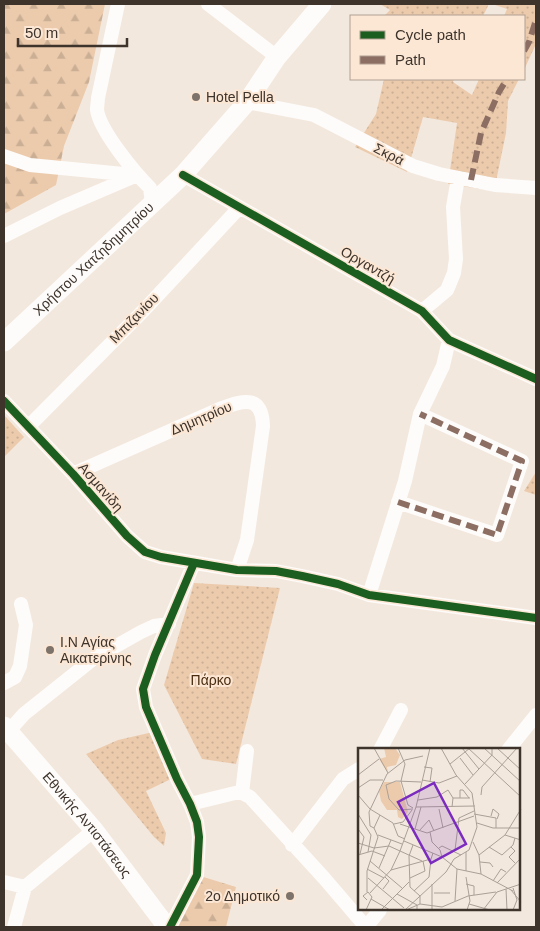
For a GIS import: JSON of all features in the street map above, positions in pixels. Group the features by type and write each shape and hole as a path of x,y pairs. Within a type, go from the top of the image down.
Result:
{"main road":[{"name":"Χρήστου Χατζηδημητρίου","path":"4,342 183,175 246,102 277,57 322,4"},
{"name":"Εθνικής Αντιστάσεως","path":"6,729 94,830 168,927"}],"street":[{"path":"118,4 97,110 100,121 110,137 137,175 150,188 152,202"},
{"path":"208,4 277,57"},
{"name":"Σκρά","path":"246,102 314,115 413,166 439,174 495,185 536,188"},
{"path":"4,156 30,164 137,175"},
{"path":"4,236 60,208 137,175"},
{"name":"Οργαντζή","path":"183,175 422,311 448,340 536,379"},
{"path":"422,311 447,290 454,273 456,259 453,206 458,178"},
{"name":"Μπιζανίου","path":"28,427 144,310 239,208"},
{"path":"369,595 405,482 420,414 443,366 448,340"},
{"name":"Ασμανίδη","path":"4,401 74,474 136,546 145,552 161,557 237,570 276,571 338,584 369,595 536,618"},
{"name":"Δημητρίου","path":"74,474 222,408 238,402 248,401 254,404 261,410 263,426 247,540 237,570"},
{"path":"398,502 497,535 522,461 420,414"},
{"path":"168,927 198,875 199,837 197,822 146,706 143,689 154,655 194,563"},
{"path":"4,683 15,677 20,666 26,625 21,604"},
{"path":"6,729 93,659 154,626 169,624"},
{"path":"381,748 401,710"},
{"path":"510,748 536,715"},
{"path":"242,793 246,751"},
{"path":"292,845 343,778 358,770"},
{"path":"190,804 242,793 250,797 366,927 379,911"},
{"path":"14,927 25,887 94,830"},
{"path":"4,882 25,887"}],"green space":[{"path":"4,4 105,4 89,82 64,146 56,185 4,214"},
{"path":"380,4 489,4 484,15 385,15 390,10"},
{"path":"492,4 536,4 536,44 525,68 525,15 504,15 507,9"},
{"path":"384,80 454,80 453,82 472,95 479,80 518,80 508,101 506,133 494,191 448,184 457,123 423,117 407,172 355,147 376,114"},
{"path":"4,415 24,437 4,457"},
{"path":"536,472 536,495 524,491"},
{"name":"Πάρκο","path":"194,583 280,588 236,764 202,759 164,685"},
{"path":"153,732 171,779 146,791 166,833 164,846 154,837 86,754 118,740"},
{"path":"197,875 236,887 226,927 170,927"}],"marked path":[{"path":"525,49 536,20"},
{"path":"471,180 481,133 506,80"},
{"path":"398,502 497,535 522,461 420,414"}],"cycle path":[{"path":"183,175 422,311 449,340 536,379"},
{"path":"4,401 73,474 127,536 145,552 161,557 237,570 276,571 338,584 369,595 536,618"},
{"path":"170,927 197,875 199,837 197,822 190,804 177,779 146,707 143,689 155,655 194,563"}],"place":[{"name":"Hotel Pella","path":"196,97"},
{"name":"Ι.Ν Αγίας Αικατερίνης","path":"50,650"},
{"name":"2ο Δημοτικό","path":"290,896"}]}
